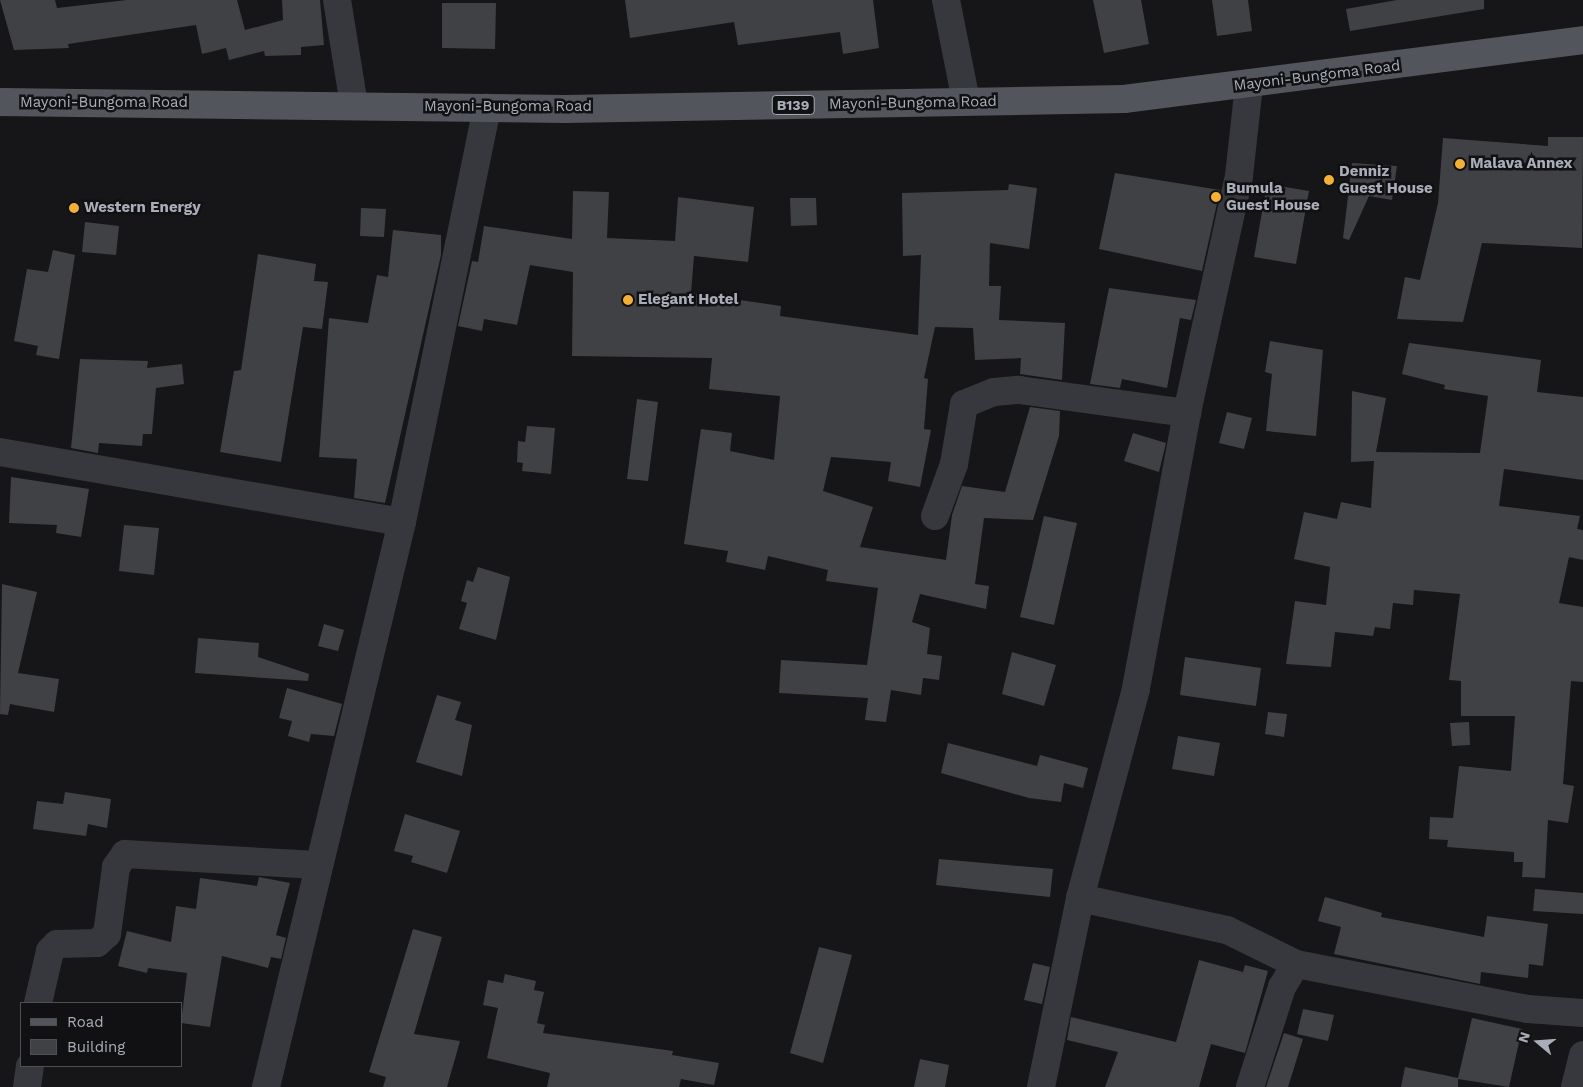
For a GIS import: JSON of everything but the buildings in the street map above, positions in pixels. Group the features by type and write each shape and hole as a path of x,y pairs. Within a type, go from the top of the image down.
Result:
{"main road":[{"name":"Mayoni-Bungoma Road","path":"0,102 487,108 1124,99 1249,85 1583,40"}],"street":[{"path":"337,0 354,105"},
{"path":"946,0 966,101"},
{"path":"1041,1087 1080,898 1136,689 1187,413 1239,176 1249,85"},
{"path":"266,1087 317,865 402,522 487,108"},
{"path":"934,516 954,464 964,404 994,392 1019,390 1187,413"},
{"path":"0,452 402,522"},
{"path":"38,1002 50,951 57,944 97,943 107,934 116,866 125,854 317,865"},
{"path":"1080,898 1227,930 1296,964 1528,1009 1583,1012"},
{"path":"1250,1087 1282,987 1296,964"},
{"path":"1574,1087 1583,1056"},
{"path":"27,1087 30,1067"}],"place":[{"name":"Malava Annex","path":"1460,164"},
{"name":"Denniz Guest House","path":"1329,180"},
{"name":"Bumula Guest House","path":"1216,197"},
{"name":"Western Energy","path":"74,208"},
{"name":"Elegant Hotel","path":"628,300"}]}
